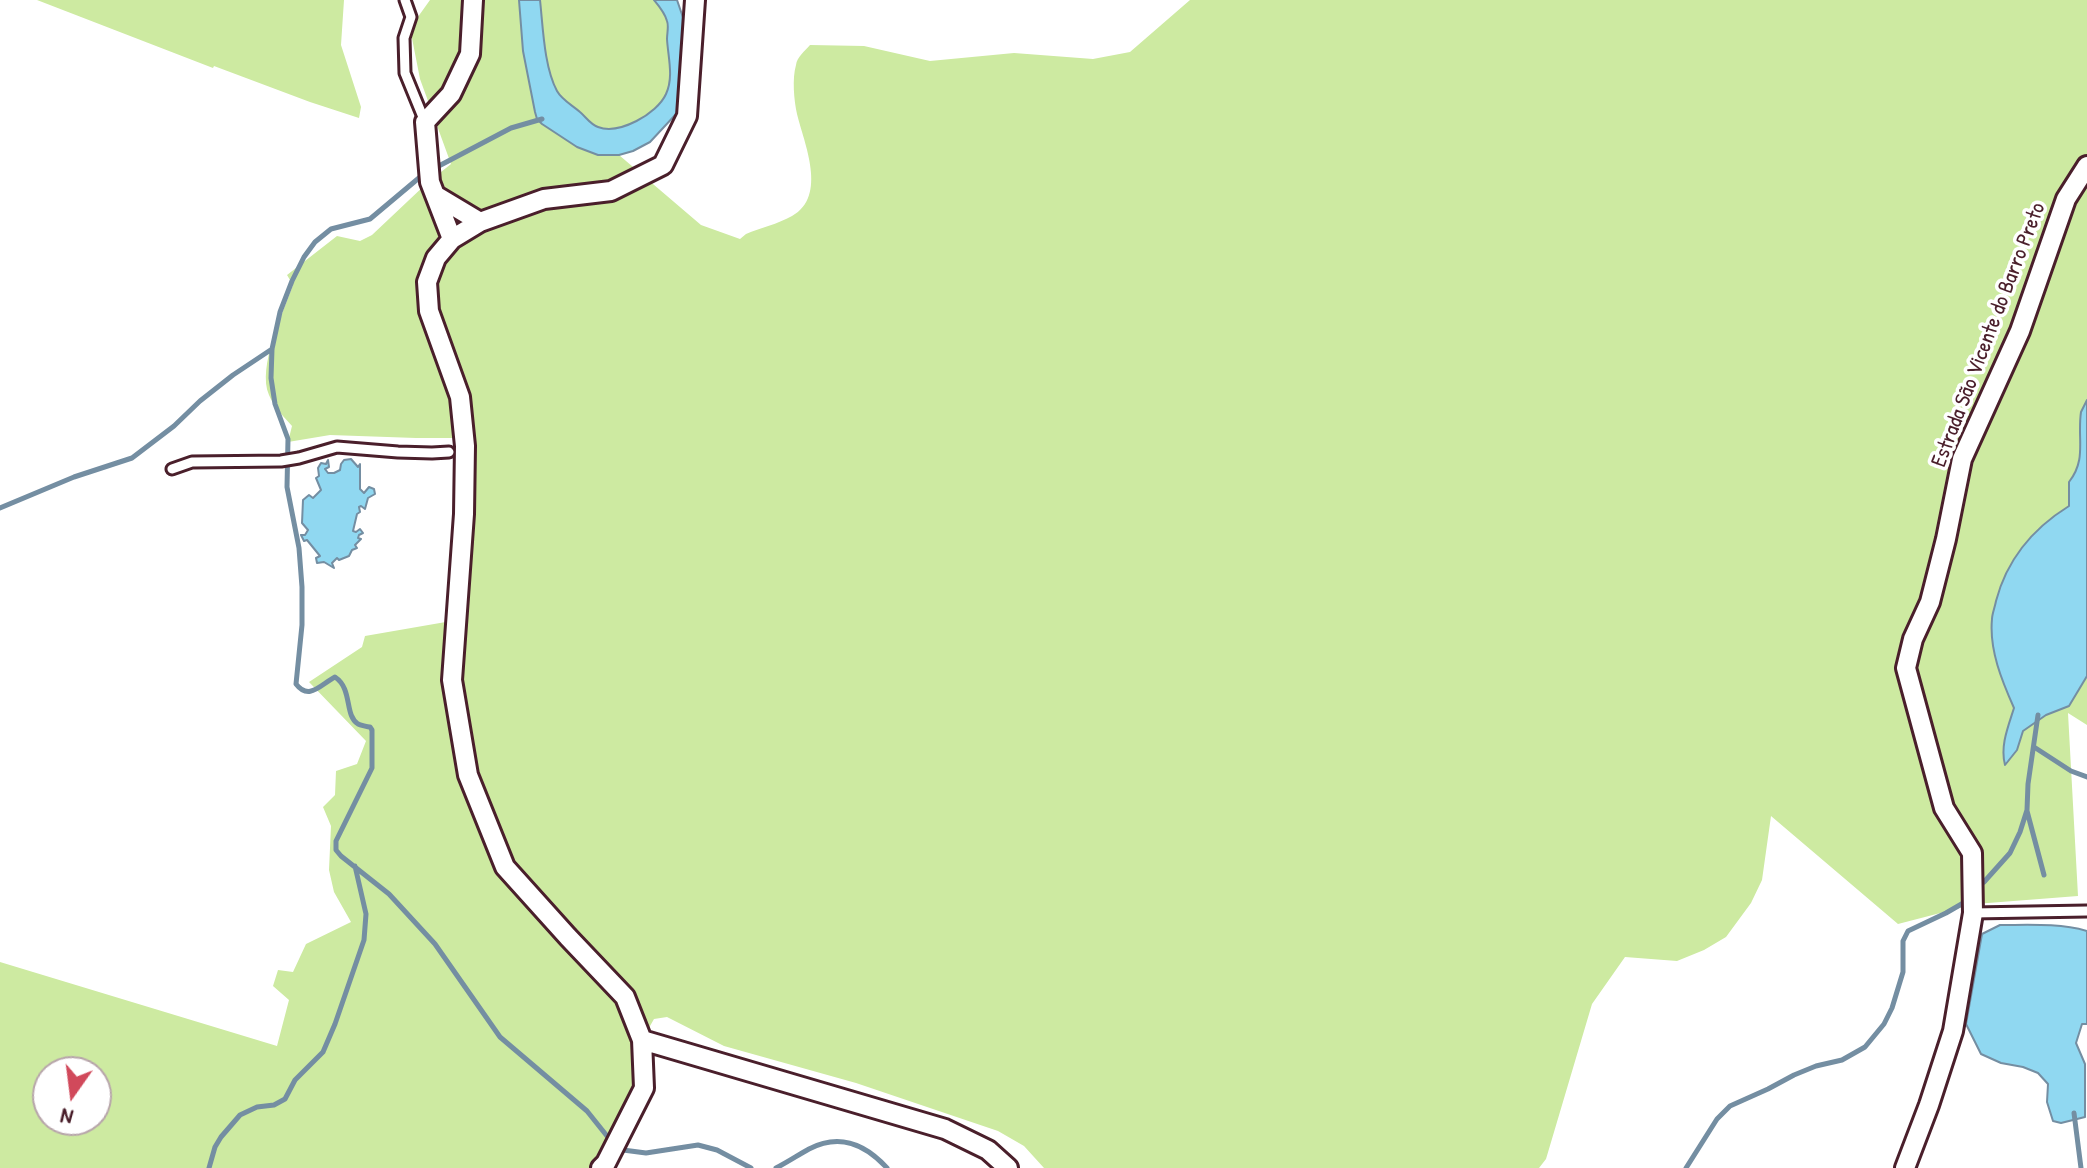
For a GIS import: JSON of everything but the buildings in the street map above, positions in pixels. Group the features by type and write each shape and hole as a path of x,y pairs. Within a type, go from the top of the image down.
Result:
{"street":[{"path":"452,239 433,188 425,122 451,94 470,54 473,0"},
{"path":"601,1168 644,1088 642,1040 625,997 505,867 468,775 452,680 464,514 459,454 460,397 429,311 427,282 436,258 452,239 480,222 544,199 611,191 663,165 687,116 695,0"},
{"name":"Estrada São Vicente do Barro Preto","path":"1905,1168 1953,1031 1973,913 1972,853 1944,808 1906,668 1913,639 1930,602 1962,459 2020,331 2066,199 2087,166"},
{"path":"433,188 480,222"},
{"path":"642,1040 945,1129 988,1150 1008,1168"}],"lane":[{"path":"405,0 411,17 404,38 405,73 425,122"},
{"path":"172,469 192,462 281,461 337,447 459,454"},
{"path":"1973,913 2087,911"}],"green space":[{"path":"37,0 344,0 341,45 361,107 359,118 213,68"},
{"path":"430,0 519,0 523,51 537,119 598,155 619,155 701,225 740,239 792,216 803,207 809,196 811,168 797,114 794,83 797,62 810,45 864,46 930,61 1014,53 1093,59 1130,52 1190,0 2087,0 2087,725 2068,713 2078,896 1975,904 1898,924 1771,816 1762,880 1751,903 1726,937 1677,961 1625,957 1592,1004 1546,1159 1539,1168 1044,1168 1024,1146 998,1131 856,1083 724,1046 667,1017 654,1019 650,1026 642,1069 603,1168 0,1168 0,962 277,1046 289,1000 273,986 278,970 293,972 306,944 351,922 334,892 329,870 331,826 323,807 335,795 336,771 357,764 366,741 309,682 362,647 365,636 463,619 474,438 330,435 288,442 292,426 269,395 266,370 273,340 293,285 287,275 337,236 360,241 372,235 451,164 420,79 410,28"},
{"path":"540,0 654,0 668,25 670,67 666,94 655,109 626,126 598,128 562,98 549,70"}],"water":[{"path":"519,0 540,0 547,59 559,94 593,124 607,129 636,121 655,109 666,94 670,74 668,23 654,0 677,0 688,32 683,98 677,113 650,142 619,155 598,155 577,147 542,124 535,112 523,51"},
{"path":"2087,400 2087,676 2069,706 2046,715 2023,731 2017,750 2005,765 2004,744 2014,708 1994,654 1992,615 2007,572 2023,546 2069,506 2069,482 2078,465 2081,412"},
{"path":"351,459 358,467 360,464 360,489 364,493 369,487 374,489 375,494 368,498 365,509 359,507 353,531 360,529 363,533 355,545 357,548 349,556 337,558 332,563 334,568 324,562 317,563 316,558 320,556 301,535 308,530 302,523 303,500 309,495 313,498 321,490 316,478 321,463 326,464 328,460 329,467 325,469 328,473 334,473 340,470 344,460"},
{"path":"2000,925 2055,926 2087,931 2087,1024 2082,1024 2076,1043 2085,1064 2085,1117 2061,1123 2053,1121 2047,1102 2048,1084 2038,1073 1981,1054 1966,1024 1982,934"}],"waterway":[{"path":"435,168 511,128 542,119"},
{"path":"426,172 370,219 331,229 315,242 304,257 280,312 272,349 271,378 275,404 288,439 287,487 299,548 302,625 296,684 310,691 335,677 344,688 354,720 372,730 372,768 336,841 336,850 389,894 435,944 500,1037 587,1111 607,1136"},
{"path":"0,508 74,477 132,458 233,375 272,349"},
{"path":"1984,882 2010,853 2020,832 2027,810 2038,715"},
{"path":"2034,747 2071,771 2087,777"},
{"path":"2027,811 2044,875"},
{"path":"209,1168 215,1147 240,1115 285,1099 295,1080 323,1052 364,940 366,914 355,866"},
{"path":"1686,1168 1717,1119 1730,1106 1794,1075 1842,1060 1865,1047 1884,1024 1892,1008 1903,972 1903,941 1908,931 1965,902"},
{"path":"2074,1113 2081,1168"},
{"path":"776,1168 809,1149 831,1142 861,1147 887,1168"},
{"path":"623,1150 646,1153 698,1145 717,1150 751,1168"}]}
